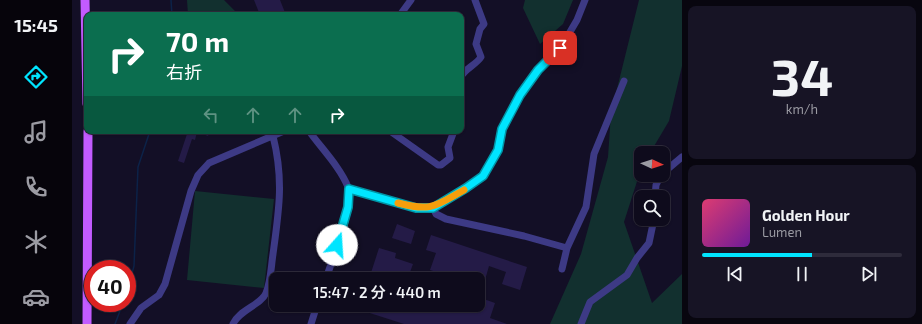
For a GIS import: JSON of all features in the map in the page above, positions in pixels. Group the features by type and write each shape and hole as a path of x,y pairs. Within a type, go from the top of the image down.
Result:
{"main road":[{"path":"85,0 85,12"},
{"path":"87,324 88,134"}],"street":[{"path":"402,12 411,0"},
{"path":"464,73 477,63 481,57 476,44 480,29 484,24 475,0"},
{"path":"349,189 416,208 433,208 483,176 498,150 502,129 520,95 538,70 560,48 577,20 585,0"},
{"path":"562,269 567,248 586,207 594,154 624,82"},
{"path":"130,324 141,308 159,295 165,284 186,208 198,175 209,163 277,134"},
{"path":"311,134 349,189 345,223 328,272"},
{"path":"394,134 441,166 450,158 448,147 453,134"},
{"path":"233,324 240,315 265,296 269,283 280,202 279,161 273,136"},
{"path":"670,167 682,157"},
{"path":"433,208 436,214 446,219 524,236 567,248"},
{"path":"581,324 590,302 628,275 650,239 653,226"},
{"path":"311,324 315,312"}],"green space":[{"path":"187,0 224,0 236,12 188,12"},
{"path":"525,0 573,0 563,24 540,44 523,8"},
{"path":"639,0 682,0 682,66 669,121 654,146 634,146 634,182 637,182 624,222 652,303 682,274 682,324 550,324 581,254 608,157 611,113"},
{"path":"195,191 274,199 264,288 187,280"}],"building":[{"path":"254,0 280,0 285,12 259,12"},
{"path":"187,134 196,134 195,140 192,139 184,163 178,161"},
{"path":"397,224 415,231 411,244 392,238"},
{"path":"431,235 527,267 520,290 502,284 506,272 489,266 485,280 485,272 436,272 430,270 436,253 426,250"},
{"path":"379,248 396,253 395,258 413,264 410,272 371,272"},
{"path":"485,299 495,303 490,318 507,324 404,324 367,312 485,312"}],"waterway":[{"path":"171,0 172,12"},
{"path":"134,260 138,167 149,134"},
{"path":"115,324 120,312"}],"slow traffic":[{"path":"398,203 416,208 433,208 464,190"}],"route":[{"path":"337,245 345,223 349,189 416,208 433,208 483,176 498,150 502,129 520,95 538,70 560,48"}]}
